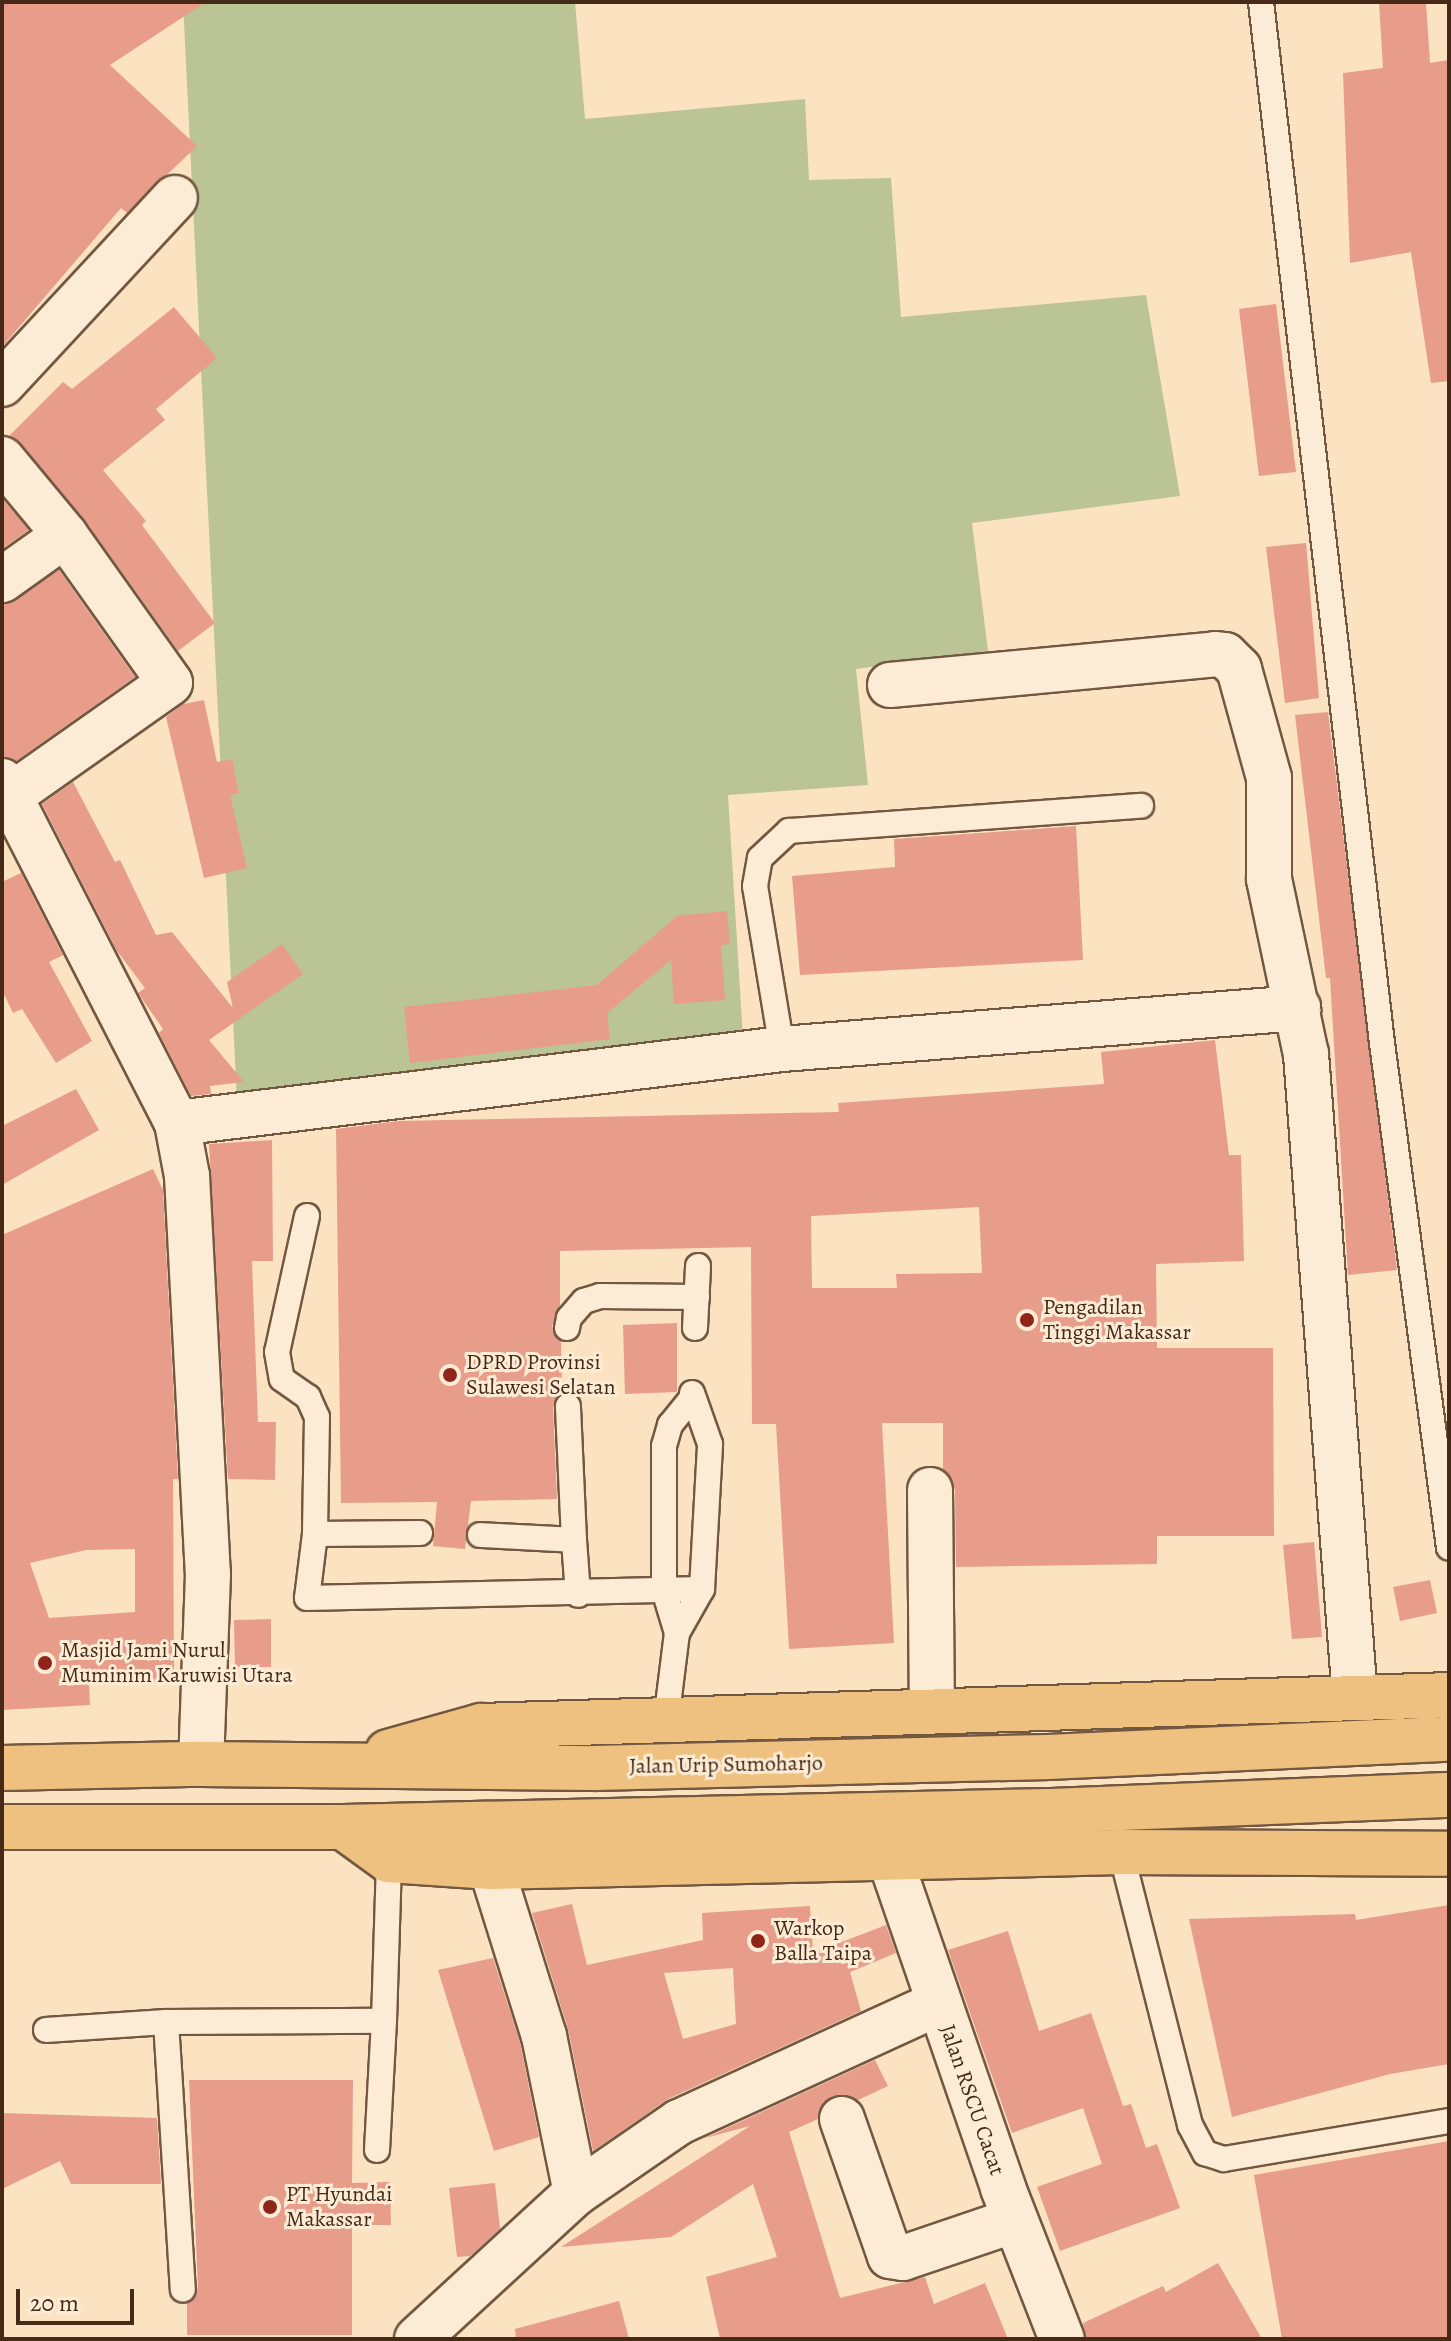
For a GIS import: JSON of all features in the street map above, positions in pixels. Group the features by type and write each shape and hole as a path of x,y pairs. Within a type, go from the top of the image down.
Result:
{"highway":[{"path":"335,1767 481,1726 1449,1695"},
{"name":"Jalan Urip Sumoharjo","path":"2,1768 201,1764 595,1768 1048,1757 1449,1739"},
{"path":"2,1827 343,1827 1449,1795"},
{"path":"343,1827 389,1860 491,1867 1121,1852 1449,1854"}],"street":[{"path":"2,384 175,198"},
{"path":"2,459 65,535 169,688 7,788 53,889 177,1123 187,1176 208,1574 201,1764"},
{"path":"2,580 65,535"},
{"path":"890,685 1215,654 1233,660 1269,778 1269,879 1298,1008 1355,1698"},
{"path":"177,1123 782,1049 1298,1008"},
{"path":"930,1490 932,1711"},
{"name":"Jalan RSCU Cacat","path":"890,1859 1015,2220 1062,2339"},
{"path":"491,1867 544,2036 576,2193"},
{"path":"417,2339 576,2193 679,2122 939,2003"},
{"path":"842,2119 890,2256 903,2258 1015,2220"}],"lane":[{"path":"1261,2 1382,1043 1441,1428 1449,1548"},
{"path":"782,1049 755,886 760,858 789,831 1141,806"},
{"path":"307,1216 277,1352 282,1379 308,1397 317,1417 315,1534 307,1598 578,1595 702,1589"},
{"path":"695,1328 698,1266"},
{"path":"567,1328 569,1318 584,1301 600,1296 697,1297"},
{"path":"666,1721 677,1633 702,1589 710,1444 705,1421 692,1396 670,1425 664,1446 664,1590 677,1633"},
{"path":"568,1406 578,1595"},
{"path":"315,1534 420,1533"},
{"path":"480,1535 574,1540"},
{"path":"1121,1852 1190,2125 1205,2153 1224,2159 1449,2121"},
{"path":"377,2150 389,1860"},
{"path":"46,2030 166,2022 384,2021"},
{"path":"166,2022 183,2289"}],"green space":[{"path":"183,2 575,2 585,119 805,99 809,180 891,178 901,317 1146,295 1180,496 972,523 988,651 856,669 868,785 728,795 743,1038 237,1101"}],"building":[{"path":"2,2 206,2 110,65 197,146 127,213 121,208 2,347"},
{"path":"1379,2 1426,2 1430,63 1449,60 1449,381 1431,383 1411,252 1350,263 1343,73 1383,68"},
{"path":"1276,304 1296,472 1259,476 1239,309"},
{"path":"174,307 217,358 156,409 165,420 103,470 146,521 142,525 215,623 178,651 84,519 10,435 63,382 72,389"},
{"path":"2,498 29,530 2,549"},
{"path":"1306,543 1319,698 1285,703 1266,547"},
{"path":"59,570 135,677 16,761 2,756 2,605"},
{"path":"204,700 217,762 232,759 239,793 230,795 247,868 204,878 166,717 183,704"},
{"path":"1328,712 1397,1270 1348,1275 1330,978 1326,978 1295,715"},
{"path":"73,782 115,862 120,860 156,935 172,932 233,1008 227,982 282,944 303,974 209,1040 244,1082 210,1086 211,1094 191,1096 159,1033 163,1029 138,993 145,988 117,951 42,804"},
{"path":"1076,826 1083,960 800,975 792,876 895,867 894,839"},
{"path":"21,873 63,955 49,962 92,1041 56,1063 22,1009 13,1013 2,990 2,882"},
{"path":"727,911 730,944 721,945 725,1000 674,1004 671,960 607,1013 610,1039 410,1063 404,1007 597,985 677,916"},
{"path":"1215,1040 1229,1155 1241,1155 1244,1261 1156,1264 1157,1348 1273,1348 1274,1536 1157,1536 1157,1564 956,1567 955,1490 943,1469 943,1423 882,1423 894,1643 789,1649 776,1424 752,1424 751,1247 560,1251 560,1305 552,1326 561,1341 562,1393 553,1407 557,1499 471,1501 465,1549 433,1546 437,1502 341,1503 336,1129 399,1121 839,1112 838,1103 1104,1084 1101,1052","holes":["979,1207 982,1273 896,1274 897,1288 812,1288 811,1216"]},
{"path":"76,1089 99,1130 2,1185 2,1126"},
{"path":"272,1140 273,1261 252,1261 258,1422 276,1422 275,1480 228,1479 209,1144"},
{"path":"153,1169 163,1190 178,1479 173,1479 174,1684 89,1685 90,1705 2,1710 2,1235","holes":["135,1549 135,1612 49,1618 30,1563 86,1550"]},
{"path":"677,1323 677,1392 625,1394 623,1325"},
{"path":"1314,1542 1322,1637 1292,1639 1283,1545"},
{"path":"1430,1580 1437,1613 1400,1621 1393,1587"},
{"path":"271,1619 271,1667 235,1667 234,1620"},
{"path":"572,1904 587,1965 703,1940 702,1913 810,1906 813,1953 886,1925 896,1953 850,1972 861,2011 668,2099 593,2151 568,2029 532,1913","holes":["733,1968 736,2024 683,2039 664,1973"]},
{"path":"1449,1905 1449,2064 1390,2074 1232,2117 1189,1919 1355,1914 1356,1920"},
{"path":"1008,1931 1039,2031 1091,2013 1123,2106 1131,2104 1146,2148 1157,2144 1180,2208 1060,2251 1037,2187 1102,2164 1083,2108 1012,2133 948,1950"},
{"path":"493,1958 520,2042 539,2137 494,2151 438,1970"},
{"path":"875,2060 888,2086 858,2100 833,2096 823,2103 818,2119 789,2132 840,2298 925,2277 934,2304 985,2283 1008,2339 720,2339 706,2277 777,2257 753,2184 671,2237 561,2247 750,2126 705,2138"},
{"name":"PT Hyundai Makassar","path":"189,2080 353,2080 352,2183 390,2182 391,2225 352,2225 352,2335 187,2335 187,2303 198,2288"},
{"path":"2,2113 157,2118 161,2184 71,2184 60,2161 2,2189"},
{"path":"1449,2141 1449,2339 1282,2339 1254,2175"},
{"path":"495,2183 500,2229 470,2256 457,2257 449,2188"},
{"path":"1218,2263 1262,2339 1086,2339 1083,2323 1163,2286 1166,2292"},
{"path":"619,2301 629,2339 516,2339 515,2329"}],"place":[{"name":"Pengadilan Tinggi Makassar","path":"1027,1320"},
{"name":"DPRD Provinsi Sulawesi Selatan","path":"450,1375"},
{"name":"Masjid Jami Nurul Muminim Karuwisi Utara","path":"45,1663"},
{"name":"Warkop Balla Taipa","path":"758,1941"},
{"name":"PT Hyundai Makassar","path":"270,2207"}]}
